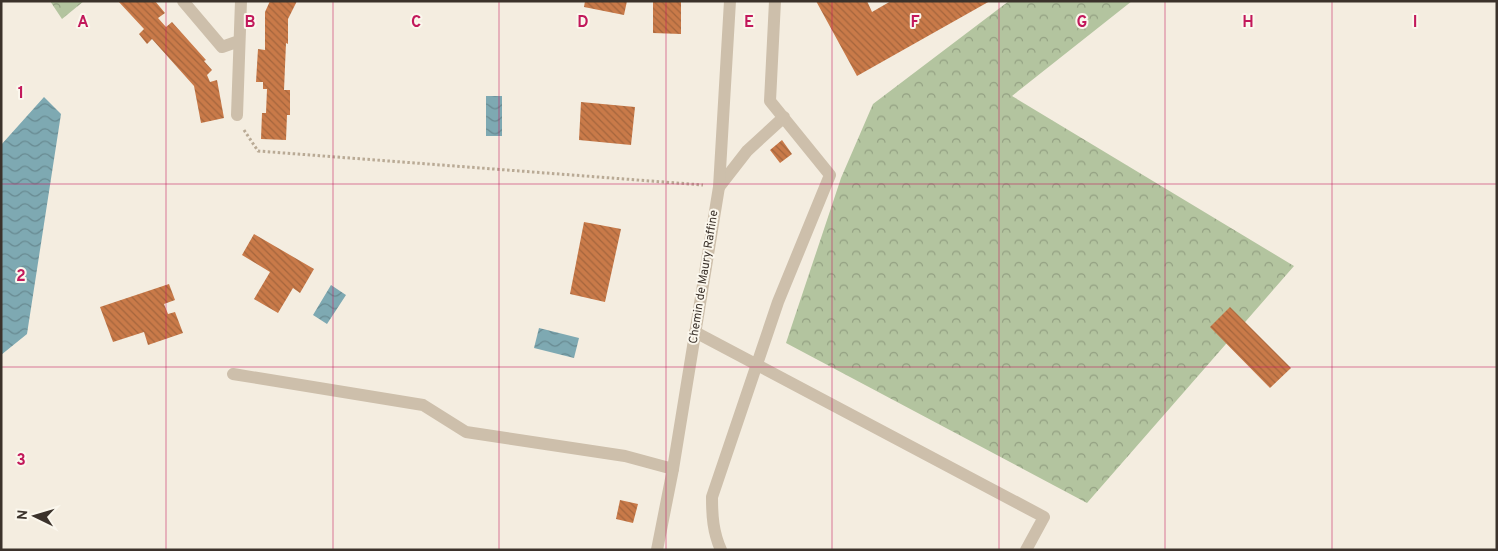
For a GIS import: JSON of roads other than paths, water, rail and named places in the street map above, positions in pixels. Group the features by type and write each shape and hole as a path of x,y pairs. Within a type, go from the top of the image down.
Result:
{"street":[{"path":"183,1 222,47 239,41"},
{"path":"237,115 240,1"},
{"name":"Chemin de Maury Raffine","path":"657,550 673,469 718,187 730,1"},
{"path":"720,550 716,541 712,520 712,497 778,302 830,175 770,101 775,1"},
{"path":"718,187 748,150 784,117"},
{"path":"694,332 1044,517 1026,550"},
{"path":"233,374 424,404 466,432 625,456 673,469"}],"water":[{"path":"486,96 502,96 502,136 486,136"},
{"path":"44,97 61,114 27,334 1,355 1,145"},
{"path":"331,285 346,295 327,324 313,315"},
{"path":"539,328 579,338 574,358 534,348"}]}
